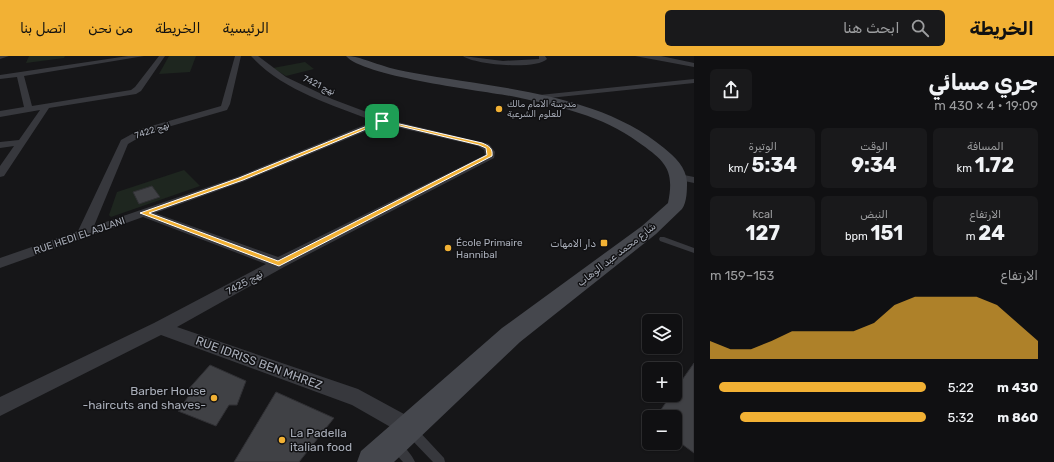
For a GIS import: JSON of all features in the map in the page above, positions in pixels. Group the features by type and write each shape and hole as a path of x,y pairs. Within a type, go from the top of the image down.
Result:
{"street":[{"path":"0,57 6,56"},
{"path":"0,77 141,56"},
{"path":"0,114 133,92 138,89 162,56"},
{"name":"نهج 7421","path":"254,56 283,79 322,98 382,121"},
{"name":"شارع محمد عبد الوهاب","path":"351,56 364,63 402,73 530,98 573,101 646,139 668,158 676,170 686,178 676,205 649,230 511,335 392,442 372,462"},
{"path":"466,56 479,60 511,62 541,61 544,59 542,56"},
{"path":"638,56 667,59 694,66"},
{"path":"59,69 66,60"},
{"path":"241,62 261,63"},
{"name":"نهج 7422","path":"84,233 124,142 144,131 224,108 241,62"},
{"path":"20,74 29,109"},
{"path":"573,101 694,81"},
{"path":"0,174 46,107"},
{"name":"RUE HEDI EL AJLANI","path":"0,263 241,179 382,121"},
{"name":"نهج 7425","path":"0,407 160,328 279,263 490,156 488,147 481,144 382,121"},
{"path":"0,145 22,142"},
{"path":"143,213 279,263"},
{"name":"RUE IDRISS BEN MHREZ","path":"160,328 358,398 408,428"}],"lane":[{"path":"662,239 694,251"},
{"path":"408,428 440,462"},
{"path":"392,442 410,462"}],"shaded area":[{"path":"29,56 65,56 64,58 26,63"},
{"path":"169,56 196,56 190,72 159,74"},
{"path":"305,62 314,69 286,76 273,68"},
{"path":"184,170 200,186 111,217 109,215 117,192"}],"building":[{"path":"152,186 160,197 139,204 133,192"},
{"path":"694,363 694,453 682,444 682,410 661,410 666,402 682,402 682,380"},
{"name":"Barber House -haircuts and shaves-","path":"210,365 246,381 237,405 229,405 216,426 178,411 190,394 185,393"},
{"name":"La Padella italian food","path":"276,392 334,418 299,462 234,462"}],"place":[{"name":"مدرسة الامام مالك للعلوم الشرعية","path":"499,109"},
{"name":"دار الامهات","path":"604,243"},
{"name":"École Primaire Hannibal","path":"448,248"},
{"name":"Barber House -haircuts and shaves-","path":"214,398"},
{"name":"La Padella italian food","path":"282,440"}],"route":[{"path":"382,121 481,144 488,147 490,156 279,263 143,213 241,179 382,121"}]}
